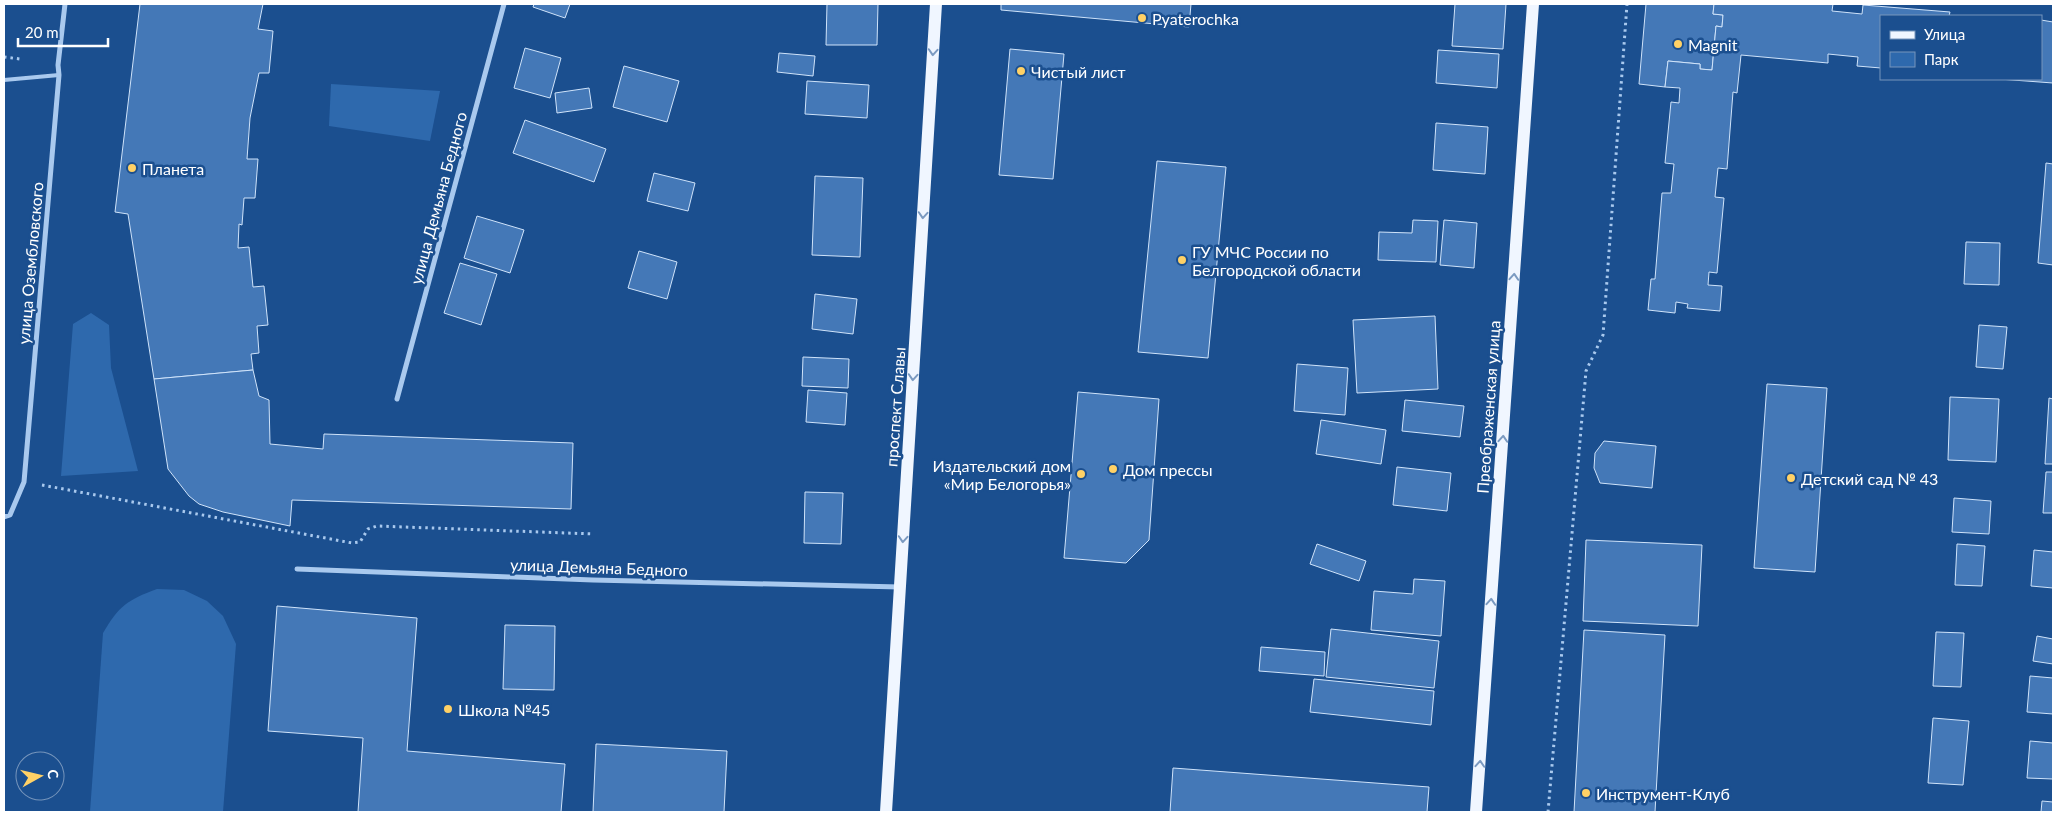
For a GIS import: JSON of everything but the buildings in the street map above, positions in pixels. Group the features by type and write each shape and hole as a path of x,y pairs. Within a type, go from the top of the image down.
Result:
{"main road":[{"name":"проспект Славы","path":"886,812 936,4"},
{"name":"Преображенская улица","path":"1476,812 1533,4"}],"street":[{"name":"улица Озембловского","path":"4,517 10,514 24,482 59,75 58,64 65,4"},
{"name":"улица Демьяна Бедного","path":"397,399 504,4"},
{"name":"улица Демьяна Бедного","path":"297,569 593,580 900,587"}],"lane":[{"path":"4,80 59,75"}],"path":[{"path":"1548,812 1586,371 1603,335 1627,4"},
{"path":"24,482 352,543 360,542 368,529 377,526 594,534"}],"green space":[{"path":"331,84 440,91 430,141 329,126"},
{"path":"91,313 109,325 111,368 138,471 61,476 73,324"},
{"path":"157,589 184,590 207,601 223,616 236,644 223,812 90,812 103,633 114,616 125,605"}],"place":[{"name":"Pyaterochka","path":"1142,18"},
{"name":"Magnit","path":"1678,44"},
{"name":"Чистый лист","path":"1021,71"},
{"name":"Планета","path":"132,168"},
{"name":"ГУ МЧС России по Белгородской области","path":"1182,260"},
{"name":"Дом прессы","path":"1113,469"},
{"name":"Издательский дом «Мир Белогорья»","path":"1081,474"},
{"name":"Детский сад № 43","path":"1791,478"},
{"name":"Школа №45","path":"448,709"},
{"name":"Инструмент-Клуб","path":"1586,793"}]}
